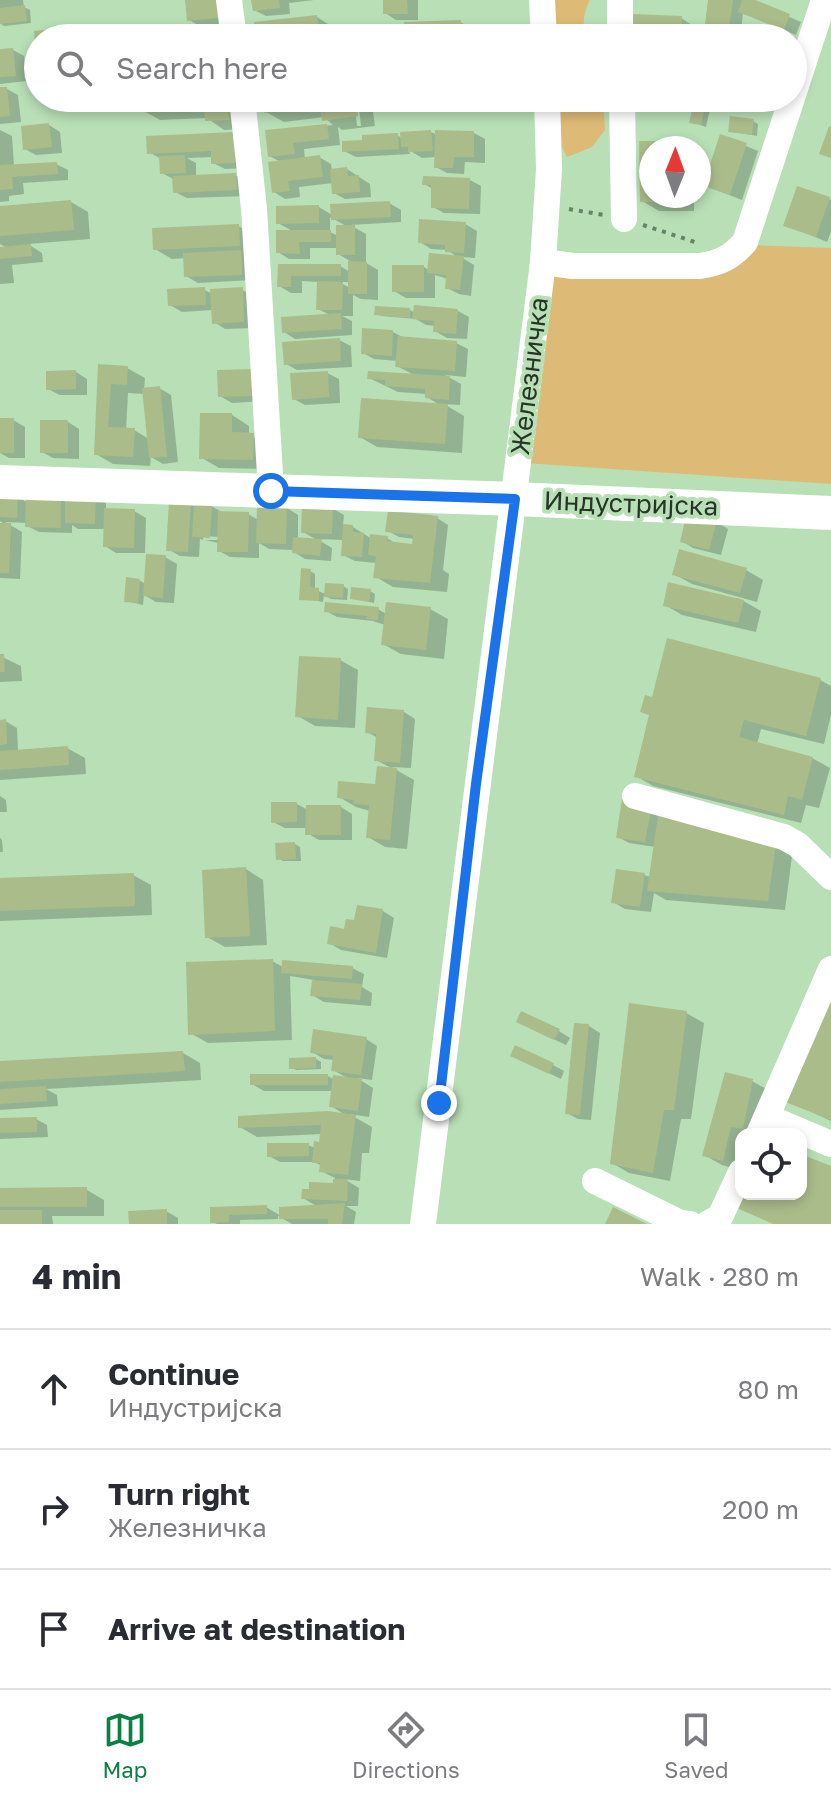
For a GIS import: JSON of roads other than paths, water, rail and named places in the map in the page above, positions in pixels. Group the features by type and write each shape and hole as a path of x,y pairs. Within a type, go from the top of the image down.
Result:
{"main road":[{"name":"Индустријска","path":"0,482 831,513"}],"street":[{"path":"229,0 232,24"},
{"path":"542,0 543,24"},
{"path":"620,0 620,24"},
{"path":"807,51 824,0"},
{"path":"244,112 254,209 271,491"},
{"name":"Железничка","path":"423,1224 543,262 549,169 547,112"},
{"path":"622,112 624,219"},
{"path":"543,262 573,266 700,266 718,263 734,255 745,242 787,112"},
{"path":"635,796 784,837 798,845 831,877"},
{"path":"831,969 763,1126 831,1144"},
{"path":"595,1181 680,1223 690,1224"},
{"path":"707,1224 720,1217 735,1185"}]}
